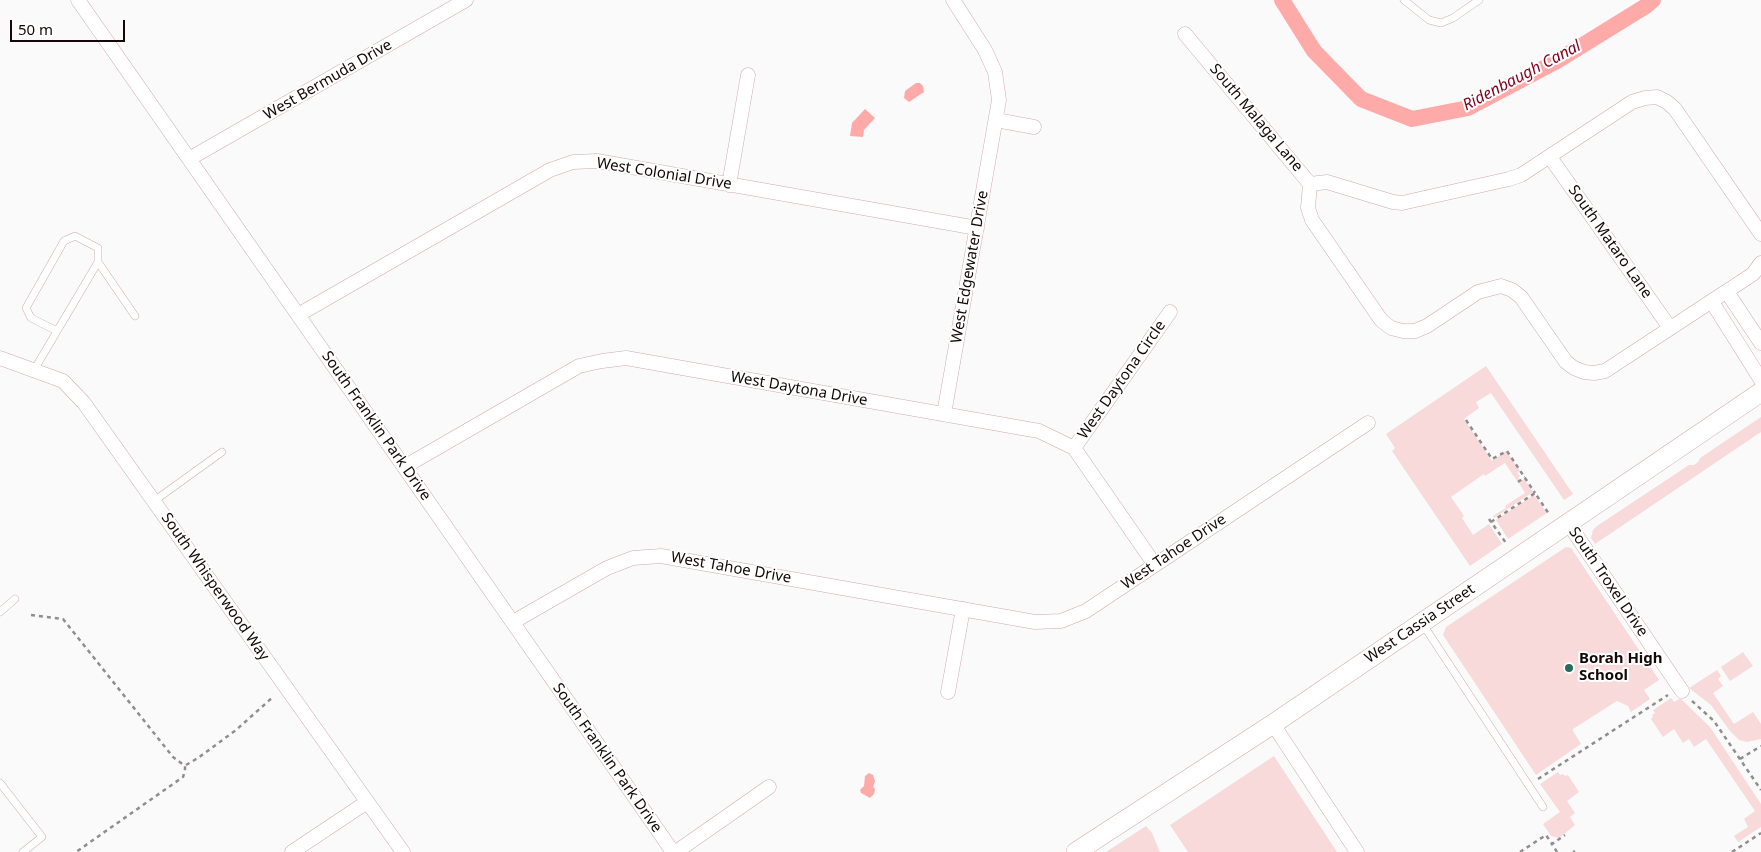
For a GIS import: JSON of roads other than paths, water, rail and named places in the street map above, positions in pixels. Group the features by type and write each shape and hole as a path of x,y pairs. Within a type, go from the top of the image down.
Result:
{"street":[{"name":"West Bermuda Drive","path":"190,160 466,0"},
{"name":"West Edgewater Drive","path":"944,414 999,100 995,72 985,50 953,0"},
{"name":"South Franklin Park Drive","path":"82,1 190,160 674,852"},
{"name":"South Malaga Lane","path":"1186,34 1310,184 1308,208 1312,220 1381,320 1390,328 1415,331 1427,326 1478,292 1500,286 1512,290 1520,297 1566,362 1584,372 1594,373 1605,371 1712,302 1753,274 1761,264"},
{"path":"729,185 748,75"},
{"path":"1310,184 1328,182 1402,203 1509,179 1522,175 1632,102 1657,97 1675,109 1761,234"},
{"path":"996,120 1034,127"},
{"name":"South Mataro Lane","path":"1550,157 1670,328"},
{"name":"West Colonial Drive","path":"298,315 550,170 573,162 597,161 977,228"},
{"path":"1727,292 1761,343"},
{"path":"1712,302 1761,380"},
{"name":"West Daytona Circle","path":"1074,448 1170,312"},
{"name":"South Whisperwood Way","path":"0,358 63,381 84,403 402,852"},
{"name":"West Daytona Drive","path":"404,467 579,366 626,358 1039,432 1074,448"},
{"name":"West Cassia Street","path":"1076,852 1273,724 1761,392"},
{"name":"West Tahoe Drive","path":"513,622 607,568 633,558 660,556 1035,622 1061,621 1086,611 1368,423"},
{"path":"1074,448 1155,565"},
{"name":"South Troxel Drive","path":"1568,523 1681,689"},
{"path":"948,692 962,609"},
{"path":"1273,724 1357,852"},
{"path":"674,852 769,787"},
{"path":"292,852 367,802"}],"lane":[{"path":"1404,0 1429,20 1440,23 1453,18 1479,0"},
{"path":"34,370 98,262 98,248 75,236 64,241 26,308 31,318 57,331"},
{"path":"98,262 135,316"},
{"path":"154,501 222,452"},
{"path":"0,612 15,599"},
{"path":"1422,623 1543,808"},
{"path":"0,783 42,837 23,852"}],"waterway":[{"name":"Ridenbaugh Canal","path":"1282,0 1314,51 1361,99 1412,119 1468,108 1557,61 1653,0"}],"place":[{"name":"Borah High School","path":"1569,668"}]}
